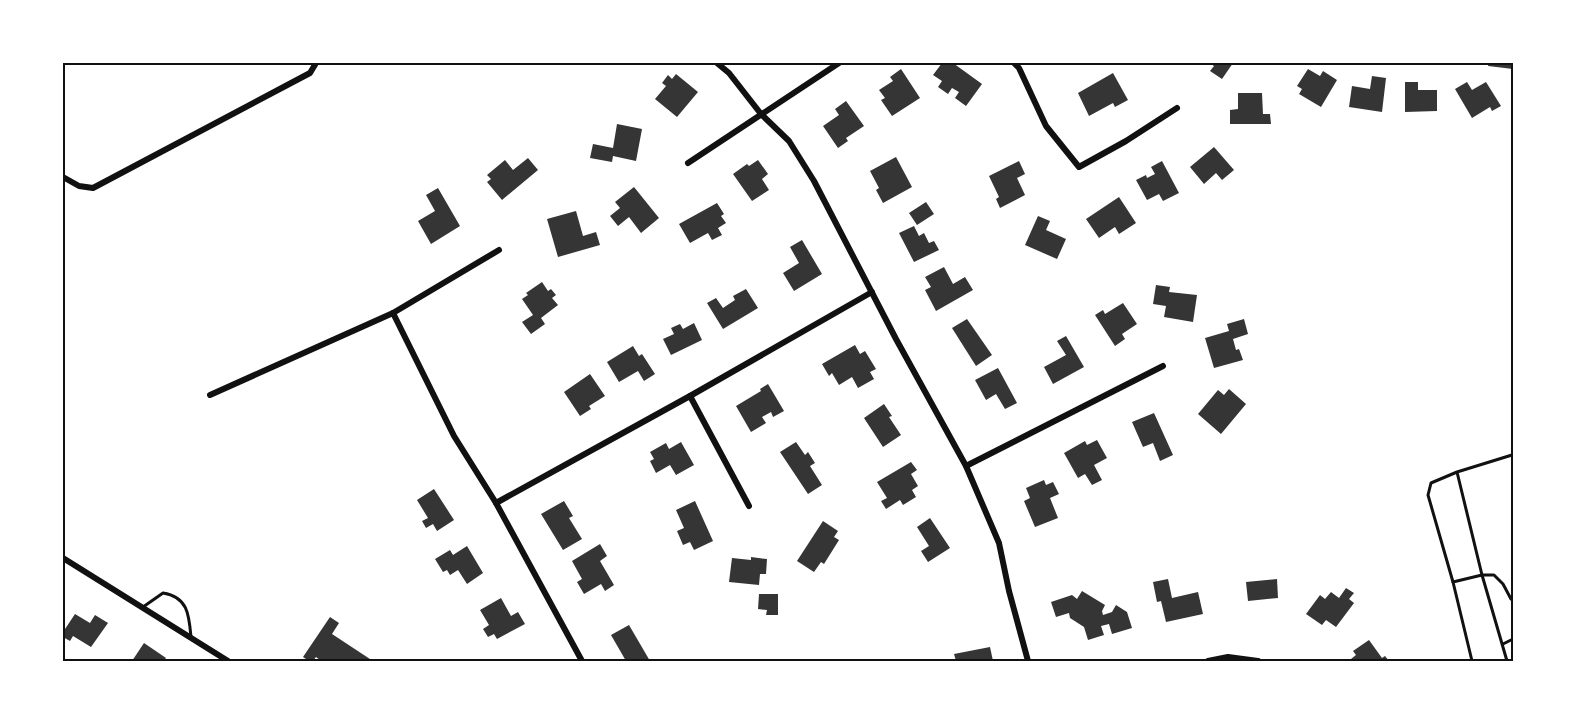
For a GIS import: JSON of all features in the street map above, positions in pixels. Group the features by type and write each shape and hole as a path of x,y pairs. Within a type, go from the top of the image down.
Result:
{"street":[{"path":"63,177 79,186 93,188 310,73 316,63"},
{"path":"717,63 729,73 761,114 789,141 814,182 966,466 999,543 1028,661"},
{"path":"688,163 839,63"},
{"path":"1014,63 1019,68 1046,126 1079,167 1126,141 1177,108"},
{"path":"210,395 393,313 499,250"},
{"path":"496,503 690,396 872,291"},
{"path":"393,313 454,436 496,503 582,661"},
{"path":"966,466 1163,366"},
{"path":"690,396 749,506"},
{"path":"63,558 228,661"},
{"path":"1208,661 1228,657 1258,661"}],"lane":[{"path":"1472,661 1453,582 1428,495 1431,483 1457,472 1512,455"},
{"path":"1457,472 1482,575 1507,661"},
{"path":"1453,582 1482,575 1494,575 1503,584 1511,599"},
{"path":"142,608 163,593 174,594 183,602 189,616 191,638"},
{"path":"1503,644 1513,639"}],"building":[{"path":"942,63 953,63 982,84 966,106 955,98 959,92 952,88 948,94 938,87 942,81 933,75"},
{"path":"1210,63 1233,63 1222,79 1210,71 1214,66"},
{"path":"1489,63 1513,63 1513,69 1488,66"},
{"path":"901,69 920,98 892,116 881,100 885,98 879,90 893,81 890,77"},
{"path":"1308,69 1320,76 1323,71 1337,80 1321,107 1299,94 1302,89 1297,86"},
{"path":"1113,73 1128,100 1115,107 1113,103 1089,116 1078,93"},
{"path":"676,74 698,92 677,117 655,99 666,86 662,83 668,75 672,79"},
{"path":"1372,76 1386,78 1382,112 1349,107 1352,86 1370,89"},
{"path":"1405,82 1418,82 1418,90 1437,90 1437,111 1405,112"},
{"path":"1467,82 1472,90 1486,82 1501,106 1492,111 1490,107 1472,118 1455,89"},
{"path":"1238,93 1262,93 1263,114 1270,114 1271,124 1230,124 1230,110 1238,109"},
{"path":"846,101 864,126 846,138 848,141 838,148 823,126 839,115 835,109"},
{"path":"617,124 642,129 636,161 613,156 612,162 590,158 593,144 613,148"},
{"path":"1214,147 1234,170 1222,180 1216,173 1204,184 1190,167"},
{"path":"896,157 912,187 883,203 876,190 879,188 870,171"},
{"path":"528,158 538,170 502,200 487,182 491,179 487,175 505,160 513,170"},
{"path":"758,160 768,174 762,179 769,190 752,201 733,174 747,164 749,166"},
{"path":"1019,161 1025,174 1017,178 1025,195 1000,208 996,199 999,197 989,176"},
{"path":"1162,161 1179,193 1163,201 1159,194 1147,200 1136,180 1155,174 1151,167"},
{"path":"634,187 659,218 641,233 629,217 618,226 610,216 620,208 615,202"},
{"path":"438,188 460,226 431,244 418,221 435,211 426,195"},
{"path":"1119,197 1136,223 1119,234 1115,227 1099,238 1086,219"},
{"path":"926,202 934,214 917,225 909,213"},
{"path":"717,203 724,214 721,216 726,223 718,228 722,235 712,240 708,233 690,243 679,224"},
{"path":"576,211 583,236 596,232 600,245 558,257 547,219"},
{"path":"1038,216 1050,221 1046,230 1066,239 1057,259 1025,245"},
{"path":"914,226 919,236 924,233 929,243 934,241 939,250 914,262 899,233"},
{"path":"802,240 822,274 794,291 783,273 799,263 790,247"},
{"path":"944,267 953,284 965,277 973,290 936,311 925,290 931,287 925,277"},
{"path":"542,282 548,291 551,289 556,295 552,298 558,305 541,318 545,324 531,334 522,322 533,315 522,299 528,295 526,293"},
{"path":"1156,285 1170,287 1169,292 1197,295 1193,322 1164,317 1166,306 1153,304"},
{"path":"746,289 758,308 723,329 707,303 716,298 723,308 735,300 733,296"},
{"path":"1123,303 1137,324 1122,334 1125,339 1115,346 1095,315 1103,310 1105,314"},
{"path":"967,319 992,355 976,366 952,328"},
{"path":"1244,319 1248,334 1233,339 1236,350 1239,349 1243,360 1214,368 1205,338 1229,331 1227,324"},
{"path":"694,323 702,340 671,355 663,339 674,334 671,328 680,324 683,329"},
{"path":"1066,336 1084,367 1053,384 1044,367 1066,355 1057,341"},
{"path":"855,345 860,354 865,351 876,369 870,372 874,379 858,388 852,377 839,385 832,373 829,376 822,364"},
{"path":"633,346 639,356 642,354 655,374 644,381 638,371 619,382 607,362"},
{"path":"998,368 1017,403 1005,409 996,394 986,400 975,380"},
{"path":"590,374 605,396 589,406 591,409 580,416 564,392"},
{"path":"768,384 784,411 773,417 771,412 762,417 766,423 751,432 736,406 761,391 760,389"},
{"path":"1229,389 1246,404 1221,434 1198,414 1218,390 1224,395"},
{"path":"884,404 892,416 889,417 901,435 883,447 864,418"},
{"path":"1154,413 1173,455 1160,461 1153,443 1143,447 1132,422"},
{"path":"1097,440 1107,458 1094,465 1102,480 1092,485 1085,474 1078,478 1064,453 1085,441 1087,445"},
{"path":"681,442 694,465 676,475 670,465 656,473 650,461 654,459 650,452 666,443 669,449"},
{"path":"796,442 805,455 808,452 815,463 810,466 822,485 808,494 780,452"},
{"path":"911,462 917,470 911,474 918,486 912,490 916,497 903,505 900,500 886,509 881,501 887,498 877,482"},
{"path":"1044,480 1046,485 1053,482 1059,494 1050,498 1058,518 1035,527 1024,501 1030,498 1026,488"},
{"path":"434,489 454,520 437,531 433,524 426,528 422,521 428,518 417,500"},
{"path":"564,501 573,516 569,518 582,539 563,550 541,514"},
{"path":"695,501 713,541 694,550 690,542 683,545 677,531 684,528 676,510"},
{"path":"930,518 950,548 928,562 921,551 929,546 917,527"},
{"path":"823,521 838,531 834,537 839,540 824,564 821,562 814,572 797,561"},
{"path":"600,544 607,556 600,561 614,585 605,591 601,584 584,594 577,582 582,579 572,561"},
{"path":"467,546 483,573 467,584 458,570 450,575 447,570 443,572 435,559 450,550 453,555"},
{"path":"751,557 767,559 766,574 760,574 759,585 729,582 732,558 751,560"},
{"path":"1168,579 1172,598 1198,592 1203,614 1166,622 1161,601 1157,602 1153,582"},
{"path":"1277,579 1278,598 1248,601 1246,582"},
{"path":"1346,588 1354,593 1349,599 1354,603 1336,627 1326,620 1322,625 1306,614 1320,595 1325,599 1331,592 1339,598"},
{"path":"1082,591 1105,605 1103,615 1112,612 1116,605 1127,612 1132,628 1112,634 1109,624 1101,626 1104,635 1088,640 1084,627 1070,618 1069,613 1056,617 1051,602 1072,595 1077,599"},
{"path":"759,594 778,594 778,615 766,615 767,610 758,609"},
{"path":"501,598 511,616 518,612 525,624 497,639 494,634 488,637 483,629 489,625 480,610"},
{"path":"75,614 90,623 95,615 108,623 91,647 73,636 70,641 63,637 63,632"},
{"path":"330,617 339,623 332,634 373,661 321,661 316,657 313,661 309,661 303,657"},
{"path":"629,625 650,661 626,661 611,635"},
{"path":"1369,640 1382,658 1385,656 1389,661 1352,661 1351,659 1356,655 1353,651"},
{"path":"144,643 166,658 164,661 132,661"},
{"path":"990,647 993,661 956,661 954,654"}]}
